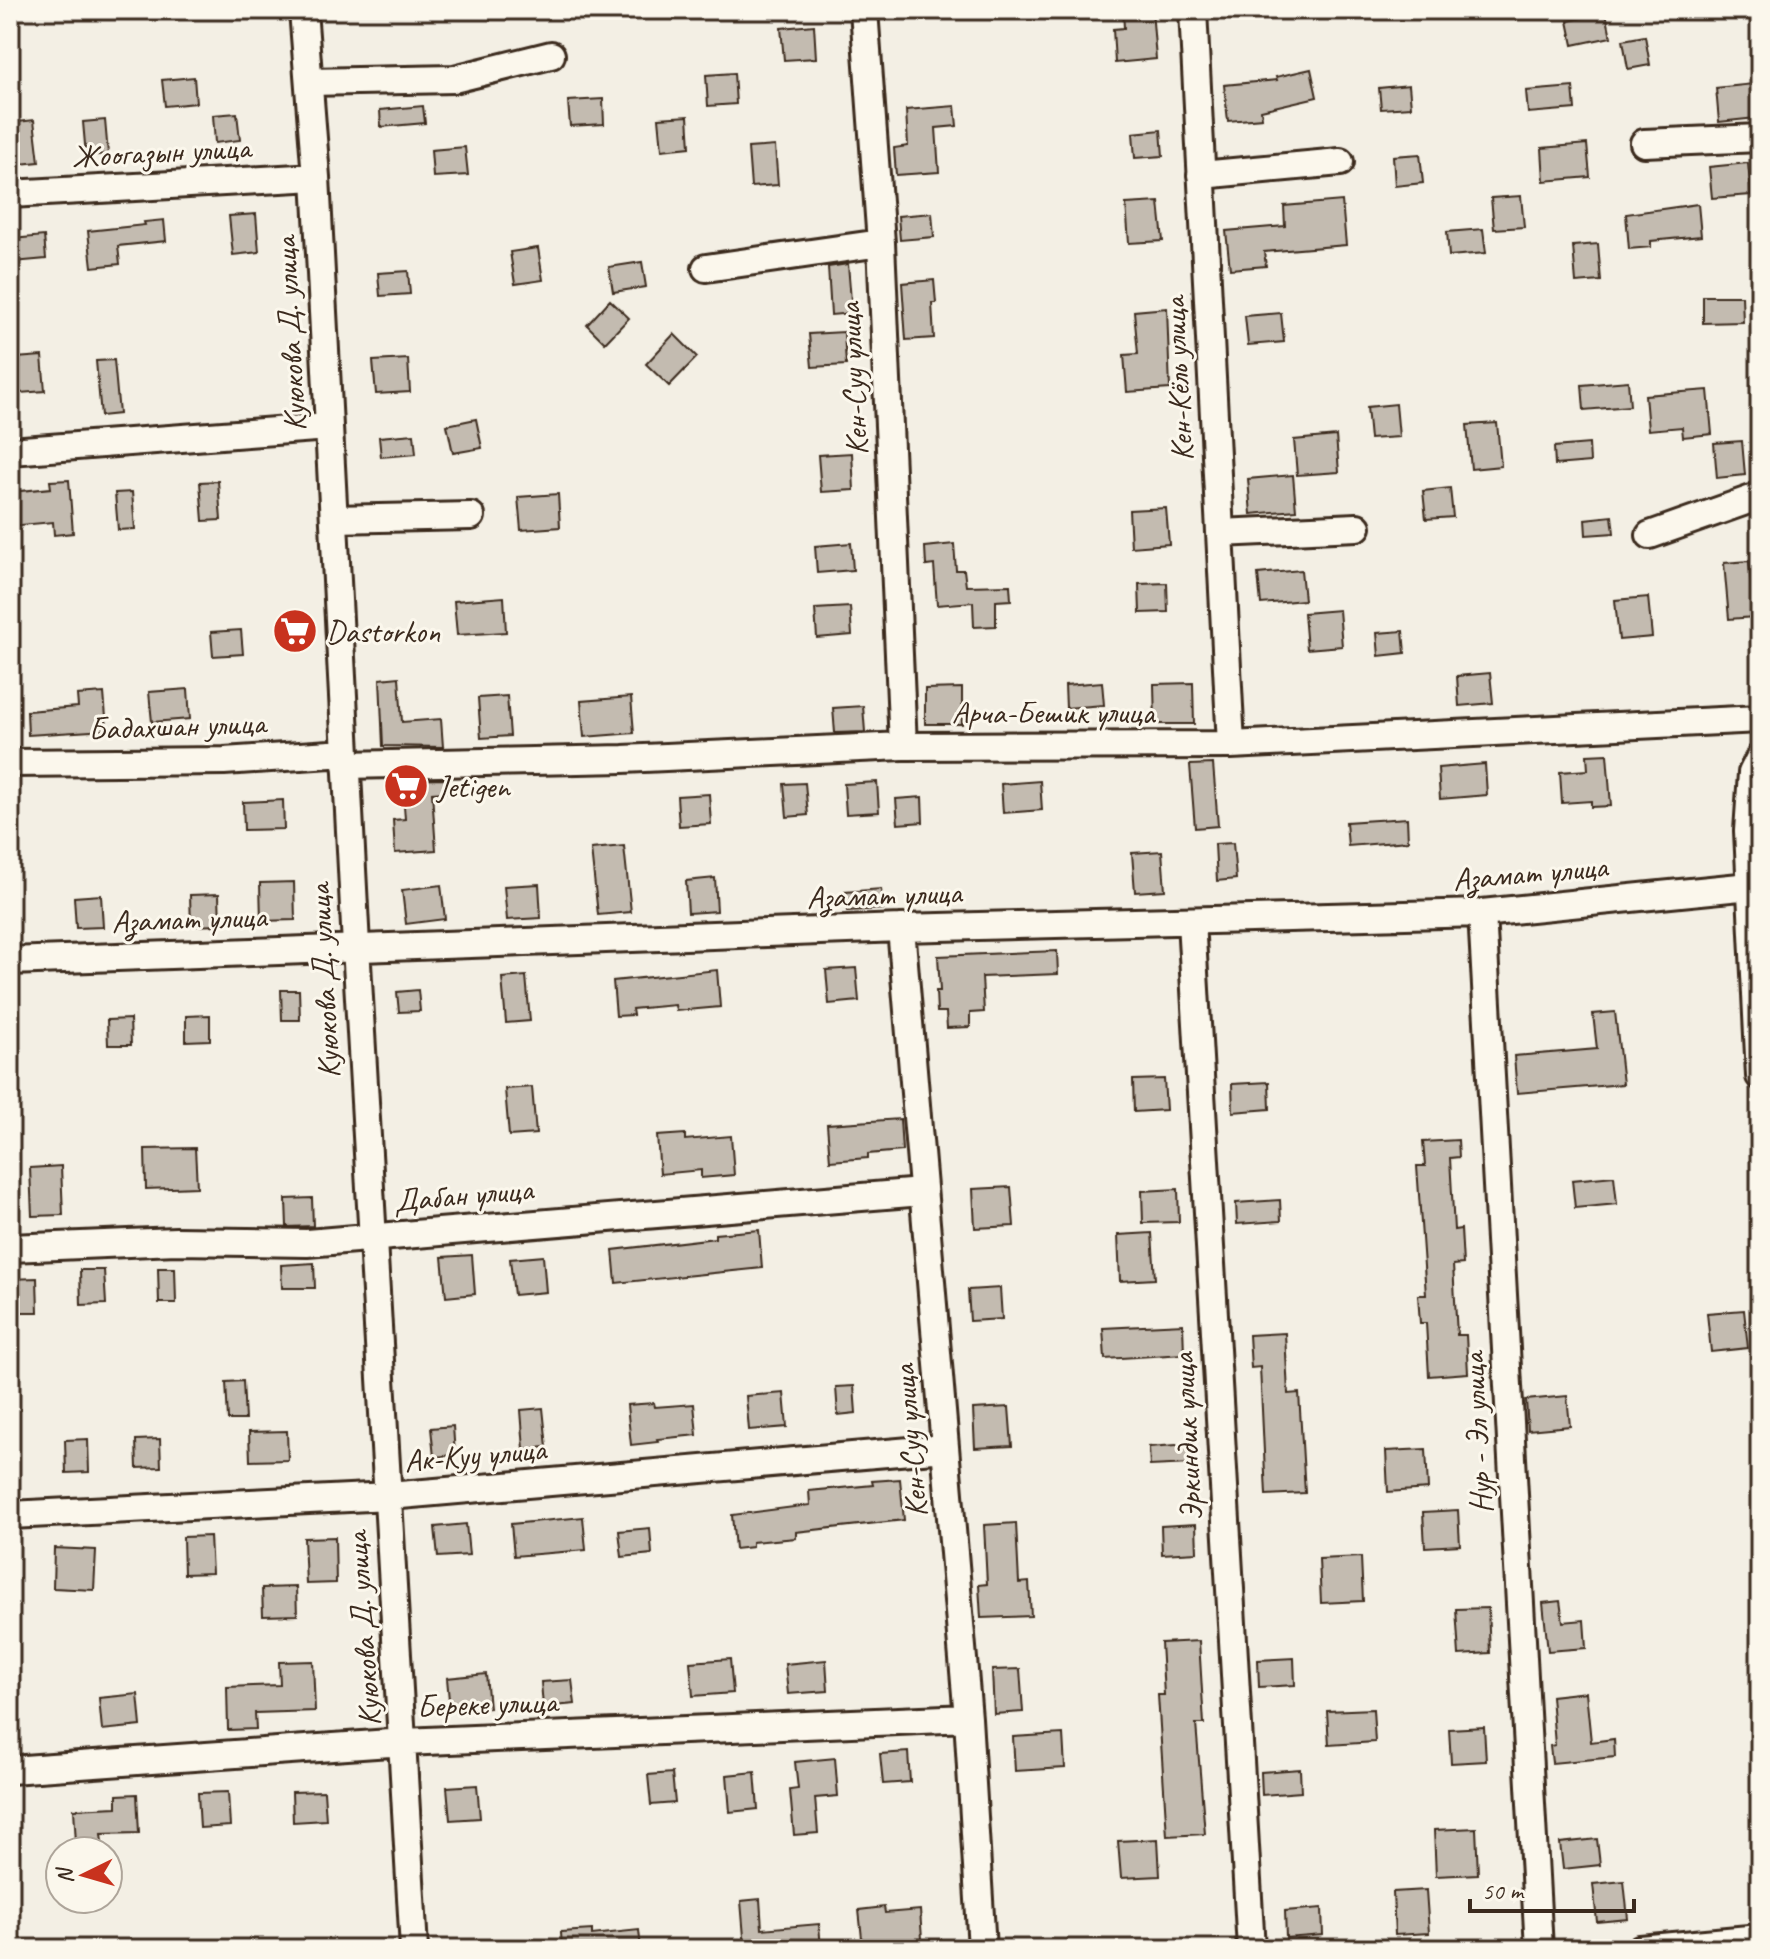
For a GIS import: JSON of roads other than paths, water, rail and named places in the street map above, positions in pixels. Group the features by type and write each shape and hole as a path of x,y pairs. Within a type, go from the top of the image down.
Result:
{"street":[{"name":"Куюкова Д. улица","path":"303,10 316,177 372,1236 414,1949"},
{"name":"Кен-Суу улица","path":"864,10 881,243 903,746"},
{"name":"Кен-Кёль улица","path":"1193,10 1231,745"},
{"path":"309,82 454,79 551,55"},
{"path":"1644,143 1760,138"},
{"path":"1201,175 1340,162"},
{"name":"Жоогазын улица","path":"10,194 316,177"},
{"path":"706,268 881,243"},
{"path":"10,451 329,427"},
{"path":"1650,535 1760,496"},
{"path":"334,519 471,516"},
{"path":"1220,533 1357,527"},
{"name":"Арча-Бешик улица","path":"346,759 623,759 903,746 1231,745 1760,719"},
{"path":"1760,757 1752,773 1749,797 1755,886 1760,1076"},
{"name":"Бадахшан улица","path":"10,763 346,759"},
{"name":"Азамат улица","path":"10,961 901,928 1482,913 1755,886"},
{"name":"Нур - Эл улица","path":"1482,913 1539,1949"},
{"name":"Эркиндик улица","path":"1191,921 1251,1949"},
{"name":"Кен-Суу улица","path":"901,928 968,1718 982,1949"},
{"name":"Дабан улица","path":"10,1248 176,1241 307,1243 922,1192"},
{"name":"Ак-Куу улица","path":"10,1515 389,1496 945,1448"},
{"name":"Береке улица","path":"10,1770 404,1742 968,1718"},
{"path":"1640,1949 1760,1938"}],"place":[{"name":"Dastorkon","path":"295,631"},
{"name":"Jetigen","path":"406,786"}]}
